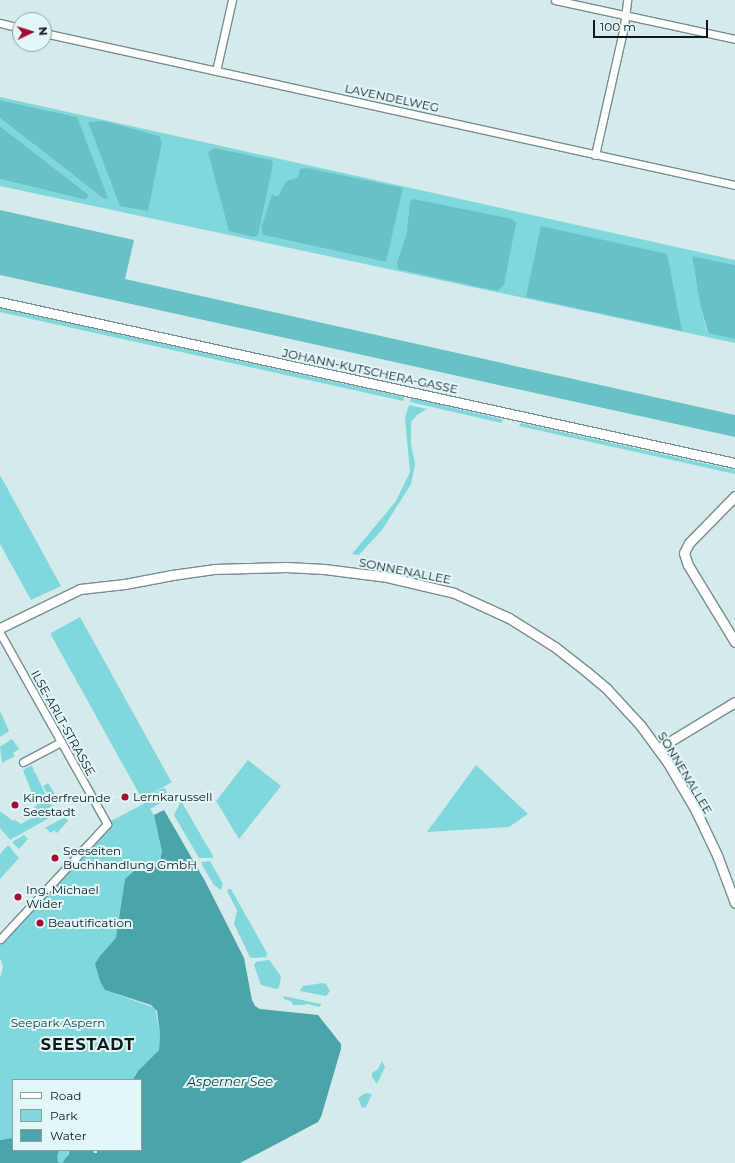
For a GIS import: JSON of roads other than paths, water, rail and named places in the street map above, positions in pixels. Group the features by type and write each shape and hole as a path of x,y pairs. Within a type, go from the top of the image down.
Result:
{"street":[{"path":"216,71 232,0"},
{"path":"554,0 735,39"},
{"path":"595,155 627,0"},
{"path":"0,24 12,26"},
{"name":"LAVENDELWEG","path":"52,35 735,185"},
{"name":"JOHANN-KUTSCHERA-GASSE","path":"0,302 735,463"},
{"path":"735,496 689,543 684,553 688,564 735,642"},
{"name":"SONNENALLEE","path":"0,628 80,589 125,584 192,572 243,567 324,569 387,577 454,593 481,604 529,630 577,663 607,689 641,726 658,748 679,781 704,827 735,903"},
{"name":"ILSE-ARLT-STRASSE","path":"0,634 107,824 0,939"},
{"path":"658,748 735,702"},
{"path":"23,762 61,742"}],"water":[{"name":"Asperner See","path":"164,810 205,881 244,958 252,1000 255,1006 260,1009 318,1015 341,1044 341,1049 321,1117 318,1122 240,1163 62,1163 69,1154 69,1151 93,1151 94,1153 97,1153 97,1151 142,1151 142,1079 134,1079 138,1071 159,1050 160,1033 157,1011 151,1005 105,990 100,981 95,964 116,938 125,879 134,871 153,868 160,862 162,851 154,815"},
{"path":"12,1138 12,1151 59,1151 57,1157 58,1162 61,1163 0,1163 0,1140"}],"place":[{"name":"Lernkarussell","path":"125,797"},
{"name":"Kinderfreunde Seestadt","path":"15,805"},
{"name":"Seeseiten Buchhandlung GmbH","path":"55,858"},
{"name":"Ing. Michael Wider","path":"18,897"},
{"name":"Beautification","path":"40,923"}],"district":[{"name":"SEESTADT","path":"88,1045"}],"park label":[{"name":"Seepark Aspern","path":"58,1023"}]}
